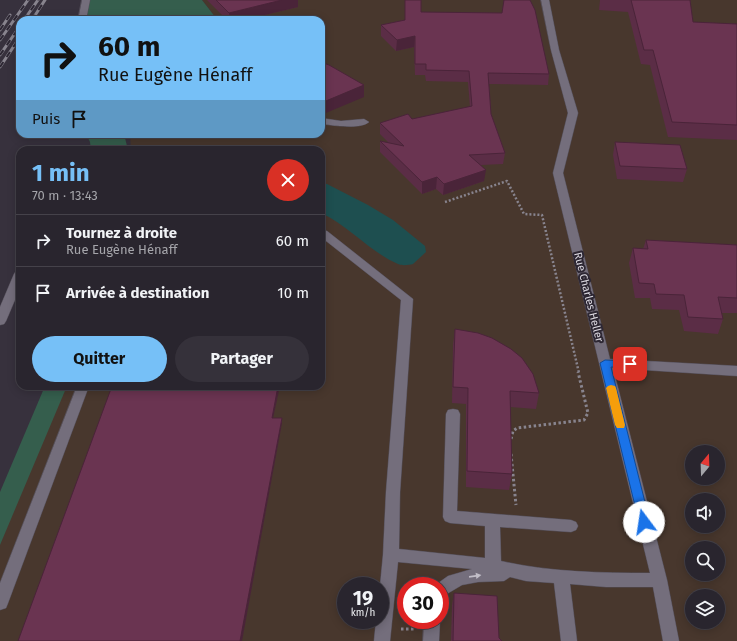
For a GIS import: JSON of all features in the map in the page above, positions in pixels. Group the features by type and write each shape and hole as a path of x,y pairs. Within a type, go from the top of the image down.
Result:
{"street":[{"path":"83,16 86,0"},
{"name":"Rue Charles Heller","path":"545,0 555,50 572,113 558,173 659,580 671,641"},
{"path":"325,122 341,124 364,122"},
{"path":"325,235 407,299 393,492 391,555 382,641"},
{"path":"0,321 16,283"},
{"path":"605,363 737,371"},
{"path":"0,602 80,390"},
{"path":"453,414 450,517 571,526"},
{"path":"493,567 499,520"},
{"path":"391,555 477,563 526,574 561,578 659,580"},
{"path":"449,583 463,578 488,574 526,574"},
{"path":"561,578 569,641"},
{"path":"430,641 431,629"}],"path":[{"path":"445,202 506,181 524,214 542,215 588,413 584,420 518,428 513,431 511,444"},
{"path":"499,520 517,510 511,451"}],"shaded area":[{"path":"89,0 202,0 214,16 85,16"},
{"path":"202,0 737,0 737,641 0,641 0,544 61,390 325,390 325,146 131,146 130,138 325,138 325,16 214,16"},
{"path":"88,138 125,138 127,146 90,146"},
{"path":"325,184 368,205 393,220 425,246 426,252 413,264 398,264 378,253 325,215"},
{"path":"43,390 65,390 0,545 0,492"}],"building":[{"path":"216,0 282,0 229,13"},
{"path":"405,0 421,0 421,12 502,13 504,0 530,0 535,10 549,74 488,73 491,114 505,153 469,155 486,170 444,184 437,177 422,182 380,141 404,146 380,123 408,114 412,119 472,106 469,71 426,70 426,64 415,64 415,36 397,40 381,25 405,20"},
{"path":"631,0 690,0 693,22 737,24 737,125 672,122 653,50 644,50"},
{"path":"325,64 329,65 364,85 325,101"},
{"path":"615,142 680,145 687,169 620,166"},
{"path":"646,240 737,245 737,298 718,297 723,319 688,317 684,295 656,294 654,284 639,283 633,248 648,249"},
{"path":"455,329 478,333 492,338 511,349 522,358 533,374 539,393 510,391 512,474 467,471 468,388 453,387"},
{"path":"111,390 277,390 272,418 282,418 240,641 18,641"},
{"path":"454,593 497,596 499,638 502,641 453,641"}],"railway":[{"path":"17,16 28,0"},
{"path":"27,16 38,0"},
{"path":"35,16 45,0"},
{"path":"0,30 10,15"},
{"path":"0,40 16,17"},
{"path":"0,55 16,32"},
{"path":"0,67 16,43"}],"slow traffic":[{"path":"611,388 620,425"}],"route":[{"path":"630,364 605,363 644,522"}]}
